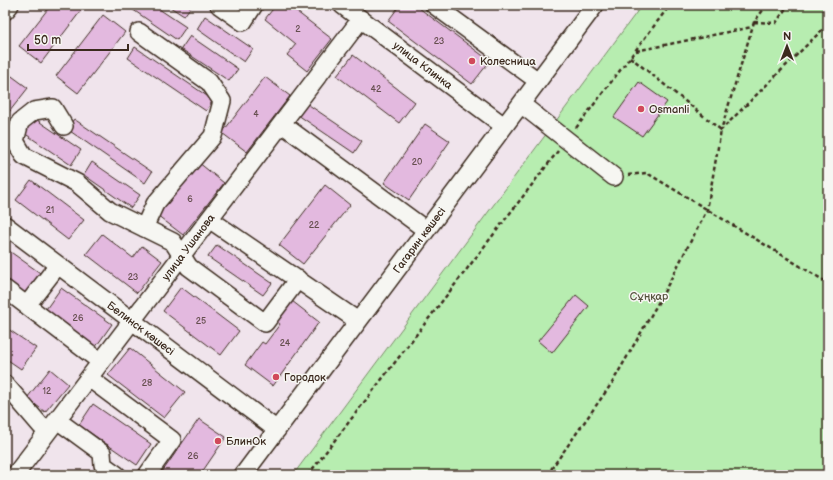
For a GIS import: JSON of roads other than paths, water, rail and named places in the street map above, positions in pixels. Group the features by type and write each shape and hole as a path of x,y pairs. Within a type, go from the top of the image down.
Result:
{"street":[{"path":"5,11 10,5"},
{"path":"219,5 242,22 254,5"},
{"name":"улица Клинка","path":"342,5 504,126"},
{"path":"434,5 538,81"},
{"name":"Гагарин көшесі","path":"243,475 595,5"},
{"name":"улица Ушанова","path":"15,475 361,19"},
{"path":"139,32 209,82 222,101 213,136 155,204 144,228"},
{"path":"520,104 614,177"},
{"path":"64,126 53,108 34,111 20,122 15,141 24,156 77,183 110,211 173,242 189,267 265,323 298,280"},
{"path":"282,124 426,230"},
{"path":"209,219 358,321"},
{"name":"Белинск көшесі","path":"5,225 277,430"},
{"path":"27,305 58,265"},
{"path":"5,289 101,362"},
{"path":"89,378 172,440 147,475"},
{"path":"5,384 41,426 52,425 102,453 99,470 117,475"}],"place":[{"name":"Колесница","path":"472,61"},
{"name":"Osmanli","path":"641,109"},
{"name":"Городок","path":"276,377"},
{"name":"БлинОк","path":"218,441"}],"park label":[{"name":"Сұңқар","path":"649,296"}]}
